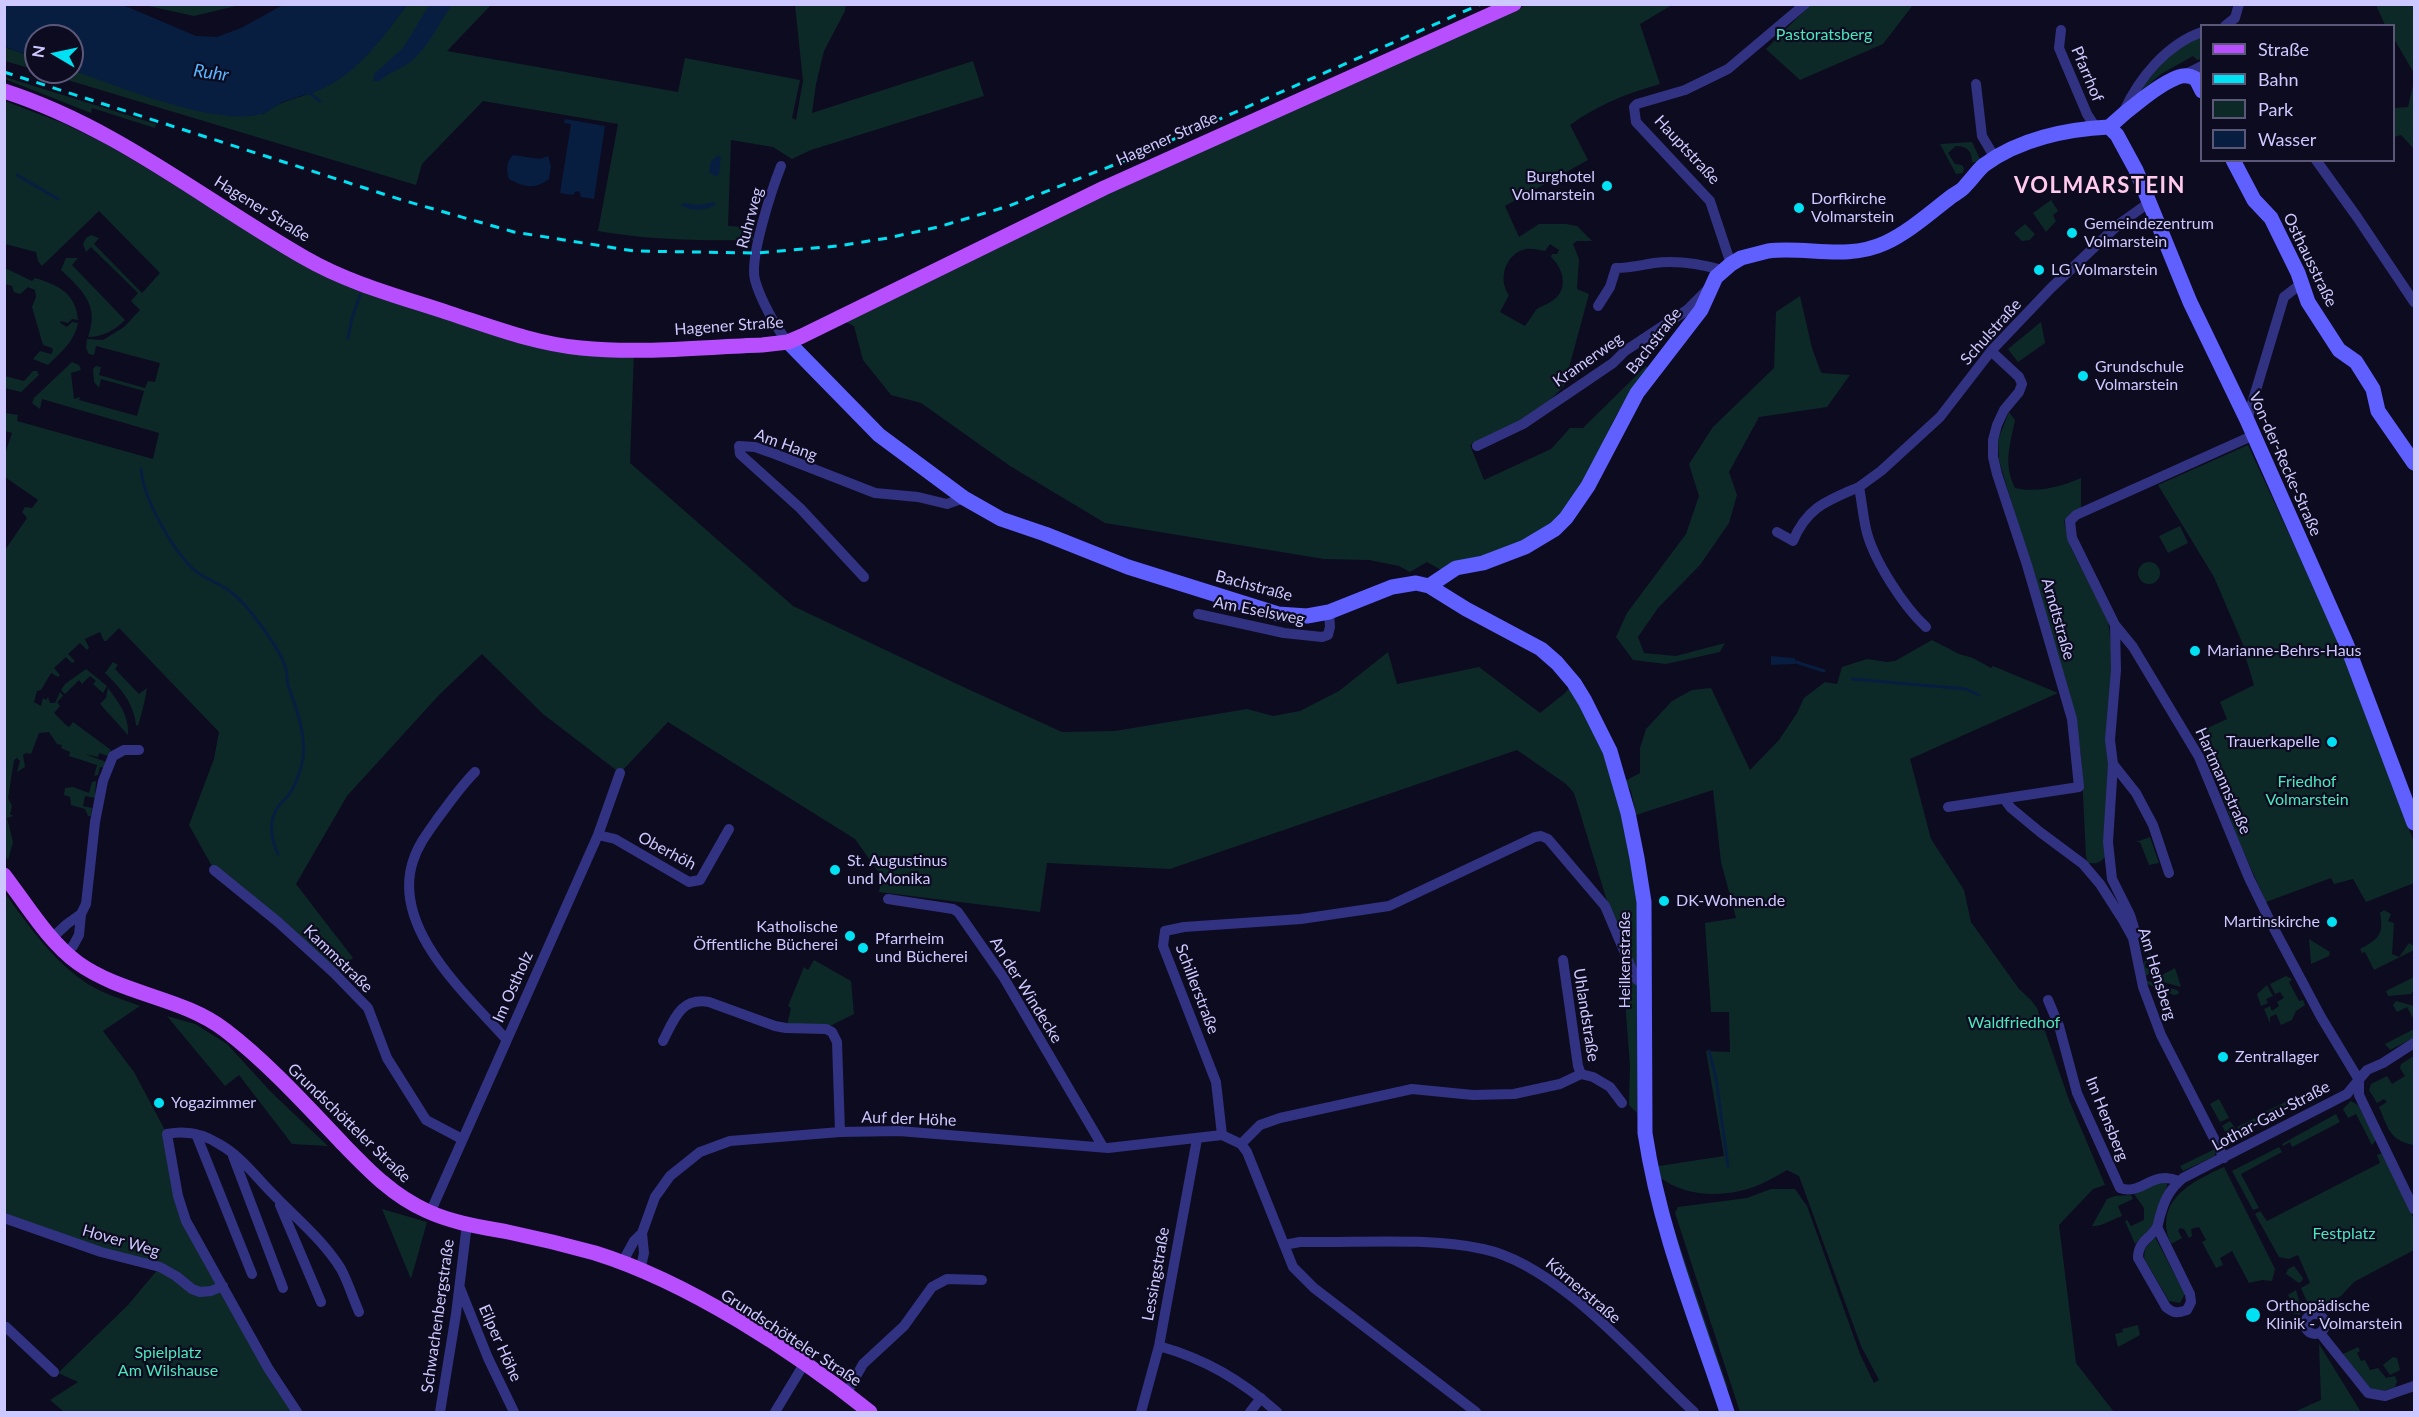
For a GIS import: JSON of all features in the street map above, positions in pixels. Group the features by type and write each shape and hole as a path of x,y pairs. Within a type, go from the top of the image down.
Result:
{"main road":[{"name":"Hagener Straße","path":"4,92 68,115 110,136 326,269 366,286 477,322 546,342 579,348 608,350 762,345 788,342 1104,188 1514,4"},
{"name":"Grundschötteler Straße","path":"4,875 52,937 80,964 114,982 188,1008 226,1031 378,1179 406,1201 430,1213 467,1224 572,1247 640,1271 705,1303 804,1364 870,1413"}],"street":[{"name":"Hauptstraße","path":"1726,267 1710,201 1636,122 1634,107 1637,104 1685,90 1728,69 1805,4"},
{"path":"2228,24 2235,18 2239,4"},
{"name":"Pfarrhof","path":"2061,30 2059,48 2087,114 2103,128"},
{"path":"2123,114 2131,97 2163,56 2175,45 2200,33"},
{"path":"1598,306 1610,287 1616,268 1633,268 1656,263 1726,267 1756,252 1768,250 1838,254 1883,244 1966,186 1971,177 1995,158 2044,137 2103,128 2171,80 2200,67"},
{"path":"2184,75 2196,79 2200,87"},
{"path":"1976,84 1982,136 1995,158"},
{"name":"Von-der-Recke-Straße","path":"2103,128 2118,135 2150,202 2190,302 2254,435 2346,643 2415,823"},
{"name":"Osthausstraße","path":"2234,162 2254,200 2271,218 2302,283 2308,302 2339,350 2356,362 2373,388 2378,411 2415,463"},
{"path":"2317,162 2415,302"},
{"name":"Ruhrweg","path":"781,166 772,190 754,266 755,279 778,331 788,342"},
{"name":"Schulstraße","path":"1778,532 1793,542 1800,524 1809,513 1826,502 1859,487 1889,464 1940,417 1991,351 2084,256 2119,224 2150,202"},
{"name":"Bachstraße","path":"788,342 879,435 964,498 1001,519 1128,567 1278,614 1307,616 1329,612 1392,587 1416,583 1429,586 1456,568 1483,563 1525,547 1555,529 1566,518 1588,486 1637,393 1701,310 1709,288 1726,267"},
{"path":"2247,420 2284,297 2302,283"},
{"name":"Kramerweg","path":"1477,446 1523,424 1613,363 1625,351 1688,310 1709,288"},
{"name":"Arndtstraße","path":"1948,807 2079,787 2072,719 1994,457 1993,440 1997,425 2004,410 2019,393 2022,384 2019,377 1991,351"},
{"name":"Hartmannstraße","path":"2254,435 2076,515 2070,521 2072,538 2115,626 2133,647 2199,757 2249,878 2321,1017 2359,1080 2359,1095 2415,1209"},
{"name":"Am Hang","path":"864,577 800,508 738,452 739,446 755,447 775,454 874,494 918,497 947,504 964,498"},
{"path":"1859,487 1868,534 1876,555 1915,617 1926,627"},
{"name":"Heilkenstraße","path":"1429,586 1466,609 1541,649 1574,683 1610,751 1623,793 1644,902 1645,1133 1652,1178 1665,1230 1728,1413"},
{"name":"Am Eselsweg","path":"1198,614 1284,633 1322,637 1328,635 1329,612"},
{"path":"2115,626 2116,670 2110,740 2114,764 2108,842 2109,863 2112,879 2130,915 2138,940 2137,958"},
{"path":"66,952 73,946 79,935 81,915 86,904 90,881 90,861 103,781 114,756 124,750 139,750"},
{"path":"2114,764 2136,793 2153,825 2169,873"},
{"path":"475,772 461,785 417,851 411,870 410,903 418,926 441,964 506,1039"},
{"name":"Im Ostholz","path":"430,1213 598,835 620,773"},
{"name":"Am Hensberg","path":"2004,799 2033,826 2086,867 2123,920 2133,938 2143,987 2161,1035 2224,1158"},
{"name":"Oberhöh","path":"598,835 615,839 689,882 696,883 700,880 729,829"},
{"name":"Schillerstraße","path":"1221,1135 1216,1082 1163,946 1165,931 1184,927 1302,919 1389,906 1541,836 1548,839 1605,906 1636,978 1643,984"},
{"name":"Kammstraße","path":"214,870 278,922 334,973 368,1008 387,1058 422,1115 429,1124 462,1139"},
{"name":"An der Windecke","path":"888,899 954,909 958,912 1004,978 1103,1147"},
{"path":"52,937 81,915"},
{"name":"Uhlandstraße","path":"1563,960 1581,1074"},
{"name":"Im Hensberg","path":"2048,1000 2059,1026 2077,1093 2120,1188 2132,1190 2162,1177 2170,1177 2179,1182"},
{"path":"663,1041 678,1011 696,1001 709,1002 786,1028 826,1029 832,1032 837,1042 840,1132"},
{"name":"Lothar-Gau-Straße","path":"2179,1182 2347,1094 2367,1070 2383,1064 2415,1043"},
{"path":"1242,1144 1254,1130 1280,1118 1412,1089 1473,1095 1514,1094 1560,1084 1581,1074 1593,1077 1610,1088 1622,1103"},
{"path":"297,1413 268,1368 186,1221 178,1196 167,1134 181,1131 196,1134 222,1145 248,1167 313,1234 332,1257 342,1272 359,1312"},
{"name":"Auf der Höhe","path":"622,1263 633,1242 642,1233 655,1197 670,1176 689,1160 711,1147 740,1139 840,1132 916,1131 1103,1147 1221,1135"},
{"path":"196,1134 252,1274"},
{"path":"1221,1135 1242,1144 1293,1267 1314,1288 1476,1413"},
{"name":"Lessingstraße","path":"1141,1413 1159,1346 1197,1139"},
{"path":"231,1153 283,1288"},
{"path":"2157,1227 2190,1294 2191,1302 2187,1310 2179,1313 2166,1307 2138,1258 2138,1250 2142,1242 2157,1227 2169,1193 2179,1182"},
{"path":"278,1199 321,1302"},
{"name":"Hover Weg","path":"4,1218 101,1252 160,1268 200,1292 223,1286"},
{"name":"Schwachenbergstraße","path":"440,1413 456,1314 467,1224"},
{"name":"Auf der Höhe","path":"640,1271 644,1253 642,1233"},
{"name":"Körnerstraße","path":"1284,1245 1300,1242 1436,1244 1483,1248 1524,1263 1572,1297 1694,1413"},
{"path":"846,1394 863,1364 904,1326 932,1287 947,1279 982,1280"},
{"name":"Eilper Höhe","path":"459,1285 488,1358 514,1413"},
{"path":"5,1328 54,1372"},
{"path":"2320,1333 2368,1393 2385,1396 2415,1386"},
{"path":"1159,1346 1191,1355 1222,1372 1261,1398 1277,1413"},
{"path":"776,1413 804,1364"},
{"path":"1250,1413 1261,1398"}],"green space":[{"path":"144,4 240,5 194,16"},
{"path":"846,4 845,11 824,51 812,113 973,61 984,96 811,150 792,159 773,147 731,140 728,226 747,227 753,230 753,240 675,239 598,231 618,124 483,101 422,164 416,185 81,84 84,84 84,74 178,104 264,114 278,105 323,88 348,72 380,40 407,5 491,5 447,51 678,92 685,58 800,80 792,118 796,120 803,81 795,5"},
{"path":"1526,5 1672,5 1640,24 1660,84 1613,100 1570,125 1588,160 1505,206 1519,237 1539,224 1566,224 1577,226 1592,241 1577,241 1573,244 1579,259 1577,289 1589,294 1564,386 1546,404 1523,420 1470,445 1484,480 1551,449 1570,428 1583,428 1646,366 1648,368 1620,408 1581,487 1551,524 1526,540 1498,552 1441,570 1427,562 1410,572 1399,566 1369,560 1324,559 1105,523 1010,466 921,403 891,395 863,360 854,326 843,321 1192,153","holes":["1550,244 1559,250 1551,257 1559,267 1563,279 1561,291 1557,296 1539,307 1525,326 1500,312 1509,295 1505,289 1504,274 1513,256 1526,249 1545,251"]},
{"name":"Pastoratsberg","path":"1810,5 1913,5 1883,44 1800,80 1766,49"},
{"path":"2376,5 2414,5 2414,73 2395,41 2395,24 2385,24"},
{"path":"2200,36 2200,59 2197,60 2193,56 2161,74 2135,96 2169,55"},
{"path":"4,47 24,54 24,67 5,61"},
{"path":"5,77 156,124 155,128 92,108 91,113 5,79"},
{"path":"2414,81 2414,149 2401,135 2395,137 2395,108 2408,107"},
{"path":"5,101 65,124 108,145 309,266 546,343 634,350 630,463 793,606 1062,732 1115,731 1247,709 1273,716 1300,711 1339,691 1388,652 1397,684 1479,667 1540,713 1570,687 1604,751 1617,792 1638,898 1637,1113 1629,1105 1630,1066 1621,947 1574,793 1566,784 1517,750 1170,869 1047,863 1040,912 879,892 882,877 855,839 668,722 620,773 543,714 482,654 439,695 347,796 296,884 353,958 334,973 214,870 189,825 214,759 219,732 119,628 106,641 100,632 85,639 89,648 87,650 80,643 68,654 75,661 72,663 66,657 54,668 60,675 58,677 51,673 41,690 37,691 34,702 41,706 43,698 46,700 48,697 50,703 55,703 60,692 63,696 57,702 60,706 54,713 67,726 69,727 73,722 111,750 108,756 99,753 98,757 85,754 106,762 105,768 100,767 98,775 94,776 97,765 69,756 70,752 61,748 62,745 57,744 49,732 39,733 31,754 23,755 25,767 17,772 20,761 17,758 14,760 8,798 12,806 10,814 13,816 7,818 13,842 8,860 5,856 5,550 27,518 22,512 25,507 32,508 38,500 5,477 5,454 12,433 5,431 5,413 18,415 17,421 153,459 159,433 42,399 40,409 32,403 34,398 72,362 79,365 81,370 71,373 74,399 80,397 79,400 137,416 144,391 101,379 99,388 94,382 93,369 96,366 101,367 99,375 145,388 148,381 155,382 160,363 96,346 94,355 89,354 86,348 87,339 103,340 124,327 140,310 131,301 138,293 91,247 86,252 83,244 91,235 99,238 94,244 142,293 160,273 99,211 42,266 36,252 5,244"},
{"path":"1972,142 1980,159 1977,162 1972,162 1970,152 1963,147 1956,146 1948,153 1955,164 1962,165 1964,168 1963,173 1956,174 1940,144"},
{"path":"2051,200 2058,211 2053,215 2056,221 2046,232 2033,213"},
{"path":"2025,224 2035,234 2030,240 2022,241 2014,233"},
{"path":"66,258 78,258 72,265 125,320 117,327 104,334 88,337 92,316 90,307 76,284 61,270"},
{"path":"7,269 32,281 35,278 58,287 74,303 78,320 72,319 68,323 61,321 60,323 67,327 72,322 78,323 74,336 48,365 33,359 40,351 51,354 53,351 52,348 43,345 32,307 36,297 35,290 28,287 20,294 14,292 12,286 5,284"},
{"path":"1800,296 1812,348 1820,370 1822,373 1850,375 1827,407 1759,417 1729,472 1737,495 1729,523 1700,565 1658,608 1638,637 1644,653 1676,656 1725,643 1720,652 1666,664 1633,660 1616,637 1627,613 1686,534 1699,496 1689,464 1713,427 1774,368 1776,312"},
{"path":"2041,322 2045,343 2018,362 2008,349"},
{"path":"33,371 37,371 39,375 21,392 5,388 5,376 24,381"},
{"path":"2009,412 2015,420 2008,463 2015,488 2032,490 2049,488 2081,478 2081,510 2064,521 2071,548 2108,620 2112,652 2105,857 2096,863 2088,863 2086,857 2081,755 2074,714 1999,460 1998,440"},
{"name":"Friedhof Volmarstein","path":"2248,445 2342,649 2414,842 2414,883 2366,902 2353,879 2334,884 2331,878 2266,902 2237,837 2199,732 2227,719 2220,702 2254,685 2245,655 2247,654 2214,577 2158,485"},
{"path":"2180,526 2188,543 2168,553 2159,536"},
{"path":"2149,562 2157,565 2160,573 2157,581 2149,584 2141,581 2138,573 2141,565"},
{"name":"Waldfriedhof","path":"1932,640 1991,668 1993,666 2058,693 1910,759 1931,839 1964,890 1971,922 2019,989 2037,1008 2069,1100 2105,1185 2093,1189 2059,1225 2076,1363 2114,1412 1740,1412 1675,1213 1678,1207 1747,1198 1771,1189 1795,1189 1807,1206 1860,1354 1874,1383 1879,1380 1861,1346 1799,1176 1787,1170 1754,1187 1717,1194 1681,1189 1659,1177 1659,1166 1724,1156 1706,1051 1730,1052 1729,1012 1711,1012 1705,923 1736,918 1721,862 1713,790 1636,815 1631,791 1625,781 1640,773 1640,748 1646,729 1672,701 1692,690 1711,688 1750,770 1779,740 1804,698 1825,682 1837,684 1842,667 1867,659 1895,661"},
{"path":"113,662 118,665 115,669 139,694 147,688 138,726 126,697 105,673"},
{"path":"86,669 107,686 103,693 93,684 96,681 90,676 82,684 79,680 65,694 61,690 65,684"},
{"path":"108,688 125,715 128,735 100,704 106,698"},
{"path":"96,781 95,798 85,796 83,806 92,808 91,816 88,816 85,809 71,805 70,797 64,795 65,788 73,787 89,793 92,782"},
{"path":"2150,837 2159,863 2149,865 2140,842 2136,842"},
{"name":"Spielplatz Am Wilshause","path":"4,892 44,944 67,968 98,990 140,1006 103,1031 134,1072 167,1134 178,1196 297,1412 61,1412 63,1411 50,1400 78,1382 58,1373 128,1305 159,1268 5,1218"},
{"path":"2384,910 2391,914 2388,921 2394,923 2392,954 2399,957 2409,943 2414,946 2414,950 2374,970 2365,952 2362,953 2360,949 2379,935 2380,913"},
{"path":"2309,939 2330,952 2329,956 2311,964"},
{"path":"2150,952 2154,960 2145,963 2145,967 2155,971 2145,976 2145,980 2177,990 2178,994 2174,995 2145,983 2141,968"},
{"path":"814,960 851,981 854,1014 830,1026 787,1025 791,1008 788,1006 804,967 808,970"},
{"path":"2175,968 2181,987 2152,979 2162,975"},
{"path":"2286,976 2292,979 2289,982 2299,1001 2303,1000 2305,1005 2296,1011 2292,1020 2281,1025 2276,1014 2270,1017 2270,1023 2264,1009 2270,1006 2272,1011 2279,1006 2277,1002 2284,998 2280,992 2275,994 2270,984"},
{"path":"2414,977 2414,990 2411,994 2388,996 2386,991"},
{"path":"2267,985 2273,996 2266,999 2268,1003 2261,1006 2257,994"},
{"path":"2396,1001 2414,1006 2414,1020 2407,1007 2397,1012 2393,1005"},
{"path":"167,1016 195,1024 227,1044 272,1093 328,1146 292,1144 239,1075 225,1086"},
{"path":"2414,1029 2414,1038 2390,1050 2385,1044"},
{"path":"2414,1056 2414,1145 2395,1137 2379,1107 2387,1102 2384,1099 2377,1103 2369,1090 2371,1084 2387,1076 2392,1084 2405,1076 2400,1068 2401,1064"},
{"path":"2219,1099 2229,1118 2220,1122 2210,1104"},
{"path":"2289,1100 2292,1107 2262,1122 2259,1115"},
{"path":"2351,1101 2358,1105 2376,1140 2372,1145 2356,1114 2348,1118 2343,1109"},
{"path":"2336,1114 2340,1122 2292,1147 2290,1142 2283,1146 2282,1144"},
{"path":"2255,1118 2258,1125 2241,1134 2237,1127"},
{"path":"2230,1121 2240,1135 2230,1140 2222,1126"},
{"path":"2279,1147 2282,1152 2241,1174 2259,1208 2253,1210 2232,1171"},
{"path":"2215,1149 2215,1156 2183,1171 2180,1166"},
{"name":"Festplatz","path":"2382,1153 2414,1219 2414,1250 2354,1282 2341,1296 2325,1305 2308,1304 2301,1288 2310,1283 2298,1255 2289,1259 2279,1257 2255,1214 2260,1211 2267,1221 2380,1163 2377,1155"},
{"path":"2224,1167 2275,1269 2272,1281 2262,1280 2249,1283 2232,1251 2220,1258 2223,1265 2216,1268 2202,1242 2206,1240 2199,1227 2191,1229 2192,1236 2189,1238 2184,1229 2180,1228 2178,1231 2182,1238 2171,1244 2167,1229 2167,1216 2171,1205 2178,1195 2199,1179"},
{"path":"2162,1181 2167,1182 2167,1186 2153,1225 2135,1244 2125,1221 2127,1220 2131,1226 2144,1220 2144,1208 2134,1194"},
{"path":"2131,1195 2133,1199 2118,1206 2122,1216 2092,1226 2107,1199"},
{"path":"382,1209 427,1222 411,1279"},
{"path":"1674,1229 1728,1388 1725,1390 1671,1230"},
{"path":"2155,1237 2185,1294 2180,1303 2169,1301 2144,1258 2145,1249"},
{"path":"2294,1266 2303,1278 2299,1283 2286,1274 2288,1269"},
{"path":"2296,1290 2301,1308 2300,1315 2292,1313 2292,1303 2288,1295"},
{"path":"2138,1325 2140,1335 2118,1347 2115,1334 2123,1332 2122,1329"},
{"path":"2319,1344 2361,1412 2294,1412 2321,1400"},
{"path":"2358,1347 2360,1351 2357,1353 2361,1361 2365,1360 2370,1370 2378,1368 2386,1378 2395,1376 2397,1381 2395,1387 2383,1391 2371,1389 2343,1354"},
{"path":"2393,1357 2397,1358 2400,1370 2390,1375 2383,1365"}],"water":[{"name":"Ruhr","path":"5,4 123,5 196,36 217,37 241,28 283,5 407,5 369,53 347,74 320,90 285,101 262,114 219,115 193,110 84,74 84,24 24,24 24,54 5,47"},
{"path":"429,5 452,5 427,44 415,58 380,81 373,81 374,74 403,48"},
{"path":"565,119 605,126 594,199 581,197 579,191 573,195 560,193 571,124 564,123"},
{"path":"513,155 540,159 548,156 551,166 549,179 539,185 529,186 509,179 507,166"},
{"path":"718,155 721,157 719,174 716,177 709,172 711,161"},
{"path":"713,202 717,204 698,210 680,205 684,203 699,205"},
{"path":"1771,656 1794,658 1796,662 1795,664 1771,665"}],"waterway":[{"path":"307,91 320,101"},
{"path":"17,175 58,199"},
{"path":"348,338 360,295"},
{"path":"141,469 153,508 176,549 193,569 239,599 270,638 285,666 288,685 300,723 304,750 294,786 278,807 273,819 272,836 278,854"},
{"path":"1796,662 1824,671"},
{"path":"1852,679 1966,689 1979,695"},
{"path":"1709,1051 1716,1078 1728,1166"}],"railway":[{"path":"4,72 402,200 514,232 634,251 756,253 838,246 888,238 938,227 1009,206 1129,159 1481,4"}],"place":[{"name":"Burghotel Volmarstein","path":"1607,186"},
{"name":"Dorfkirche Volmarstein","path":"1799,208"},
{"name":"Gemeindezentrum Volmarstein","path":"2072,233"},
{"name":"LG Volmarstein","path":"2039,270"},
{"name":"Grundschule Volmarstein","path":"2083,376"},
{"name":"Marianne-Behrs-Haus","path":"2195,651"},
{"name":"Trauerkapelle","path":"2332,742"},
{"name":"St. Augustinus und Monika","path":"835,870"},
{"name":"DK-Wohnen.de","path":"1664,901"},
{"name":"Martinskirche","path":"2332,922"},
{"name":"Katholische Öffentliche Bücherei","path":"850,936"},
{"name":"Pfarrheim und Bücherei","path":"863,948"},
{"name":"Zentrallager","path":"2223,1057"},
{"name":"Yogazimmer","path":"159,1103"},
{"name":"Orthopädische Klinik - Volmarstein","path":"2253,1315"}],"district":[{"name":"VOLMARSTEIN","path":"2100,186"}]}
